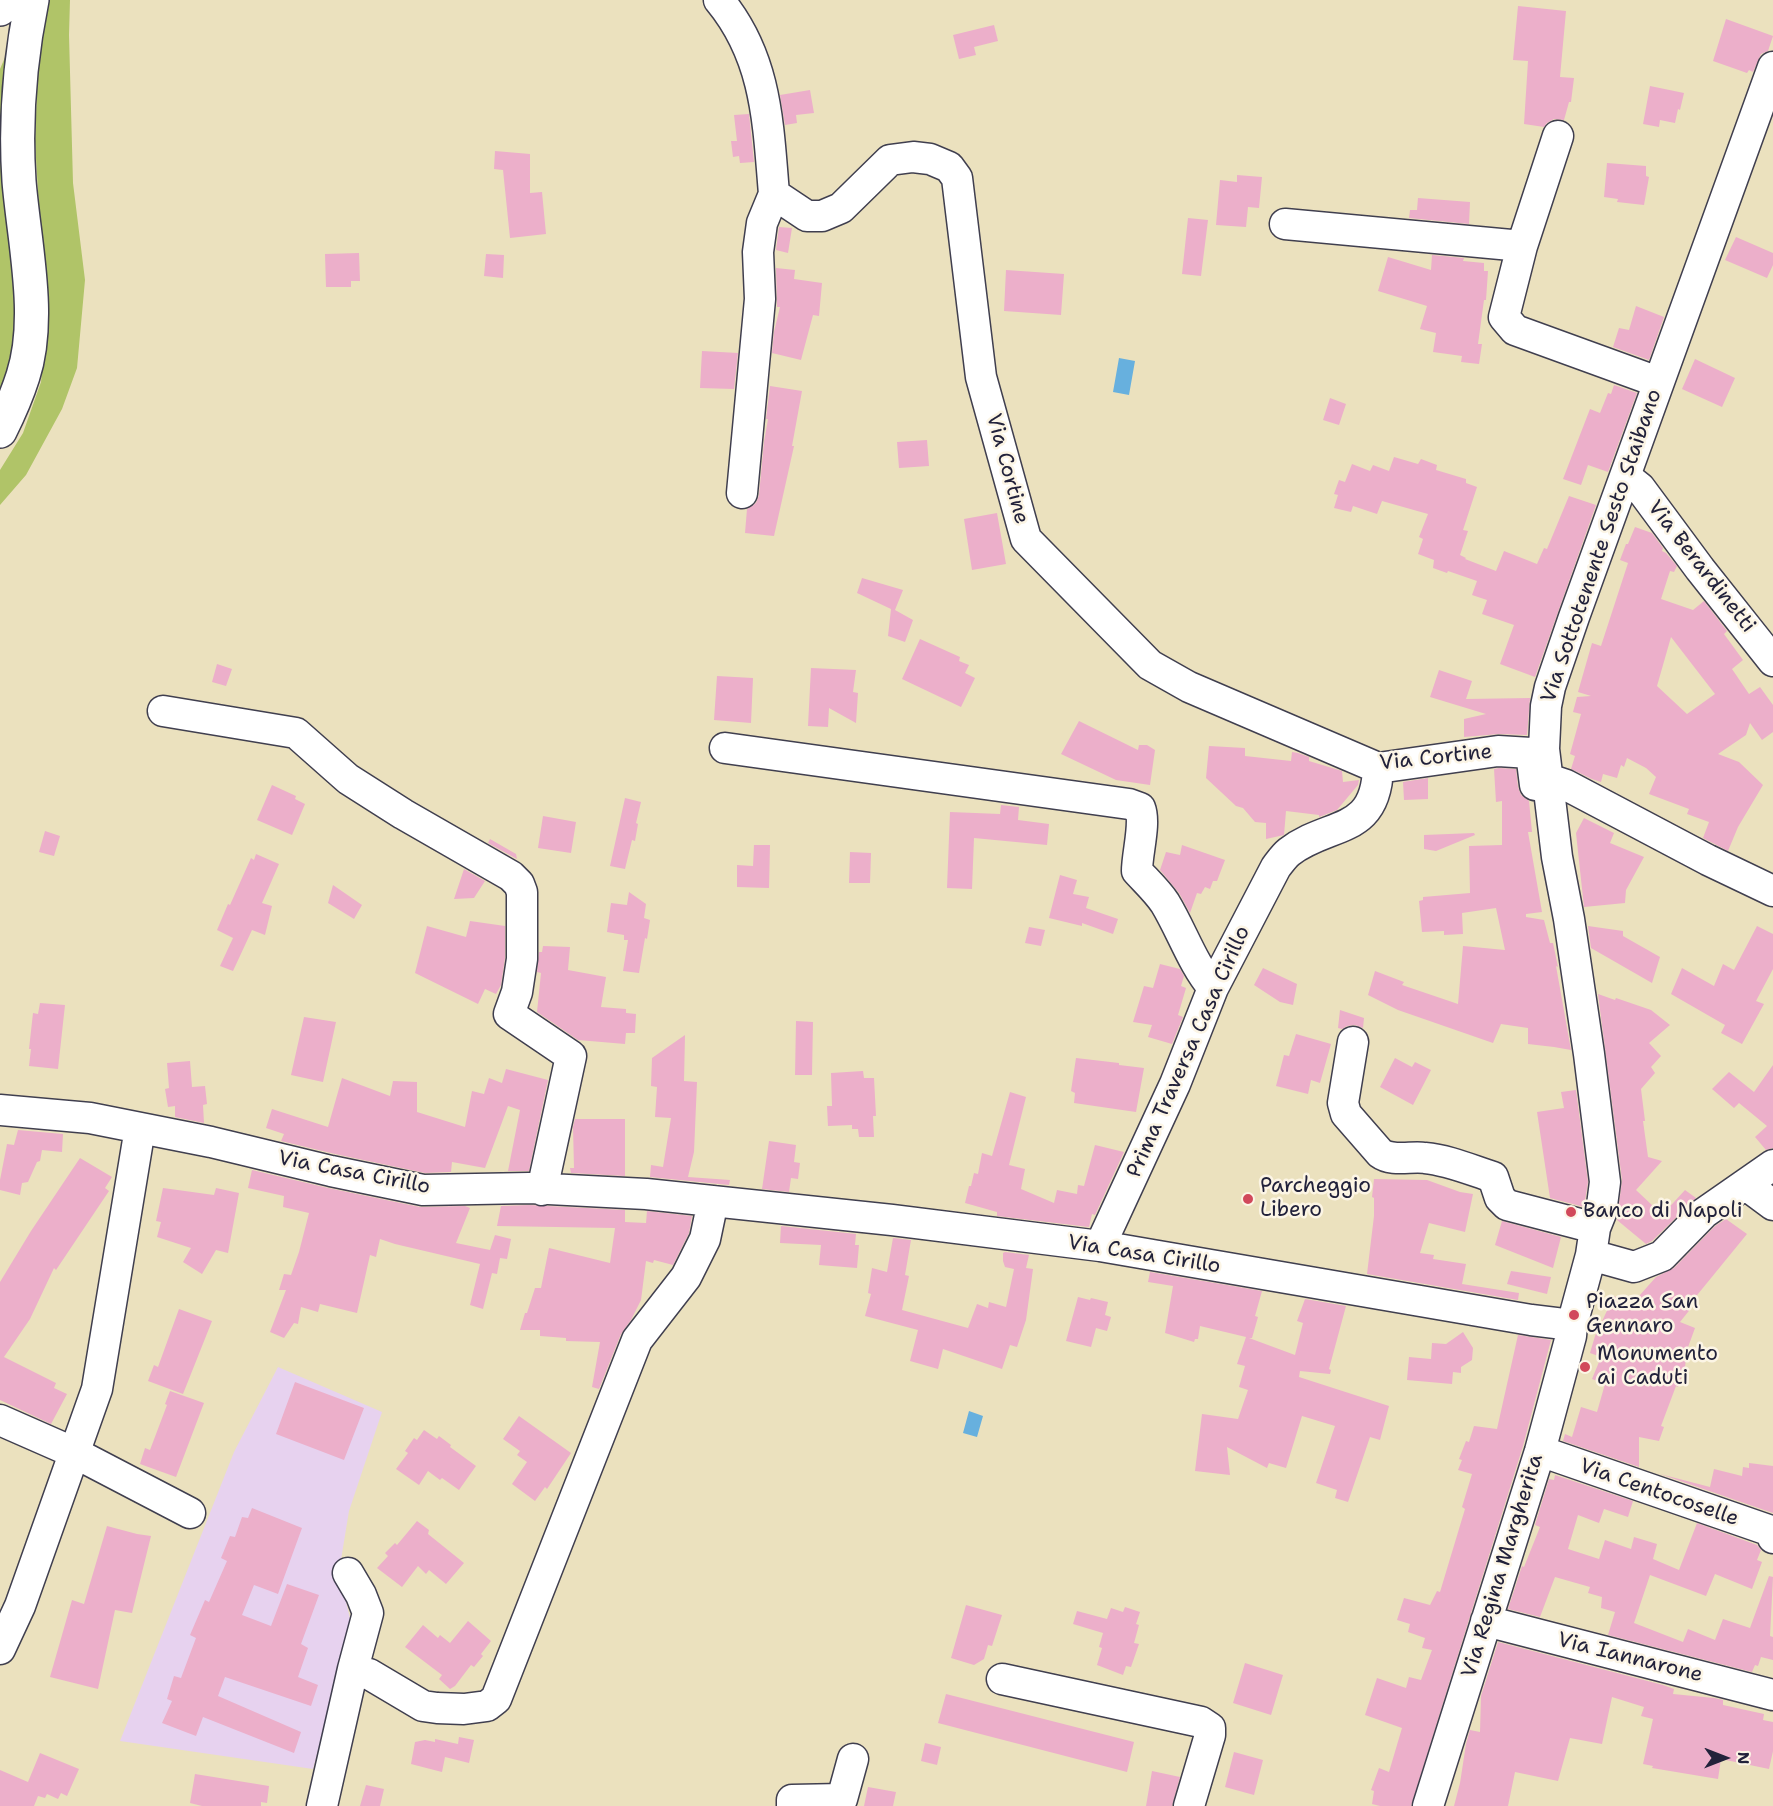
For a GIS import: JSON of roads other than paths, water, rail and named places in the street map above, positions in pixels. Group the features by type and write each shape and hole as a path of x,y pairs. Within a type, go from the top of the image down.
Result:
{"highway":[{"path":"0,9 4,0"},
{"path":"0,431 24,375 31,335 30,273 19,180 19,103 23,47 32,0"}],"street":[{"path":"719,0 730,12 750,48 760,77 769,136 774,194 762,223 758,252 760,300 742,493"},
{"name":"Via Sottotenente Sesto Staibano","path":"1572,1325 1601,1212 1605,1182 1589,1054 1569,919 1557,857 1544,749 1546,706 1550,687 1658,382 1773,67"},
{"path":"1558,136 1522,246 1504,317 1515,330 1658,382"},
{"name":"Via Cortine","path":"774,194 807,216 822,216 842,208 890,160 913,157 930,159 949,167 957,178 981,377 1026,538 1150,665 1190,687 1378,768 1498,751 1531,753 1544,858 1554,907 1569,919"},
{"path":"1285,225 1522,246"},
{"name":"Via Berardinetti","path":"1625,476 1640,488 1700,569 1773,661"},
{"path":"163,711 296,733 348,779 403,814 511,876 519,884 522,892 522,959 517,992 509,1014 571,1056 542,1190"},
{"path":"725,748 1129,804 1140,808 1143,815 1137,871 1165,902 1198,969 1213,988"},
{"name":"Prima Traversa Casa Cirillo","path":"1100,1246 1175,1084 1213,988 1276,867 1288,853 1304,843 1356,820 1367,810 1374,799 1378,768"},
{"path":"1548,779 1566,785 1708,860 1773,891"},
{"path":"1353,1042 1343,1103 1346,1114 1380,1153 1386,1157 1442,1161 1493,1177 1500,1198 1507,1205 1593,1241 1634,1267 1662,1256 1704,1214 1773,1165"},
{"name":"Via Casa Cirillo","path":"0,1110 90,1118 211,1142 331,1172 423,1190 529,1188 646,1194 892,1220 1100,1246 1531,1320 1572,1325"},
{"path":"0,1649 20,1606 97,1389 140,1128"},
{"path":"1746,1185 1773,1205"},
{"path":"353,1669 369,1674 423,1706 464,1709 487,1706 496,1699 637,1340 686,1277 705,1239 713,1202"},
{"name":"Via Regina Margherita","path":"1428,1806 1540,1451 1572,1325"},
{"path":"0,1420 75,1453 190,1512"},
{"name":"Via Centocoselle","path":"1540,1451 1771,1532 1773,1538"},
{"path":"322,1806 368,1613 348,1573"},
{"name":"Via Iannarone","path":"1486,1621 1773,1695"},
{"path":"1002,1679 1201,1722 1210,1728 1210,1735 1189,1806"},
{"path":"792,1806 792,1800 842,1799 853,1759"}],"water":[{"path":"1119,358 1135,361 1129,395 1113,392"},
{"path":"969,1411 983,1416 977,1437 963,1433"}],"place":[{"name":"Parcheggio Libero","path":"1248,1199"},
{"name":"Banco di Napoli","path":"1571,1212"},
{"name":"Piazza San Gennaro","path":"1574,1315"},
{"name":"Monumento ai Caduti","path":"1585,1367"}]}
